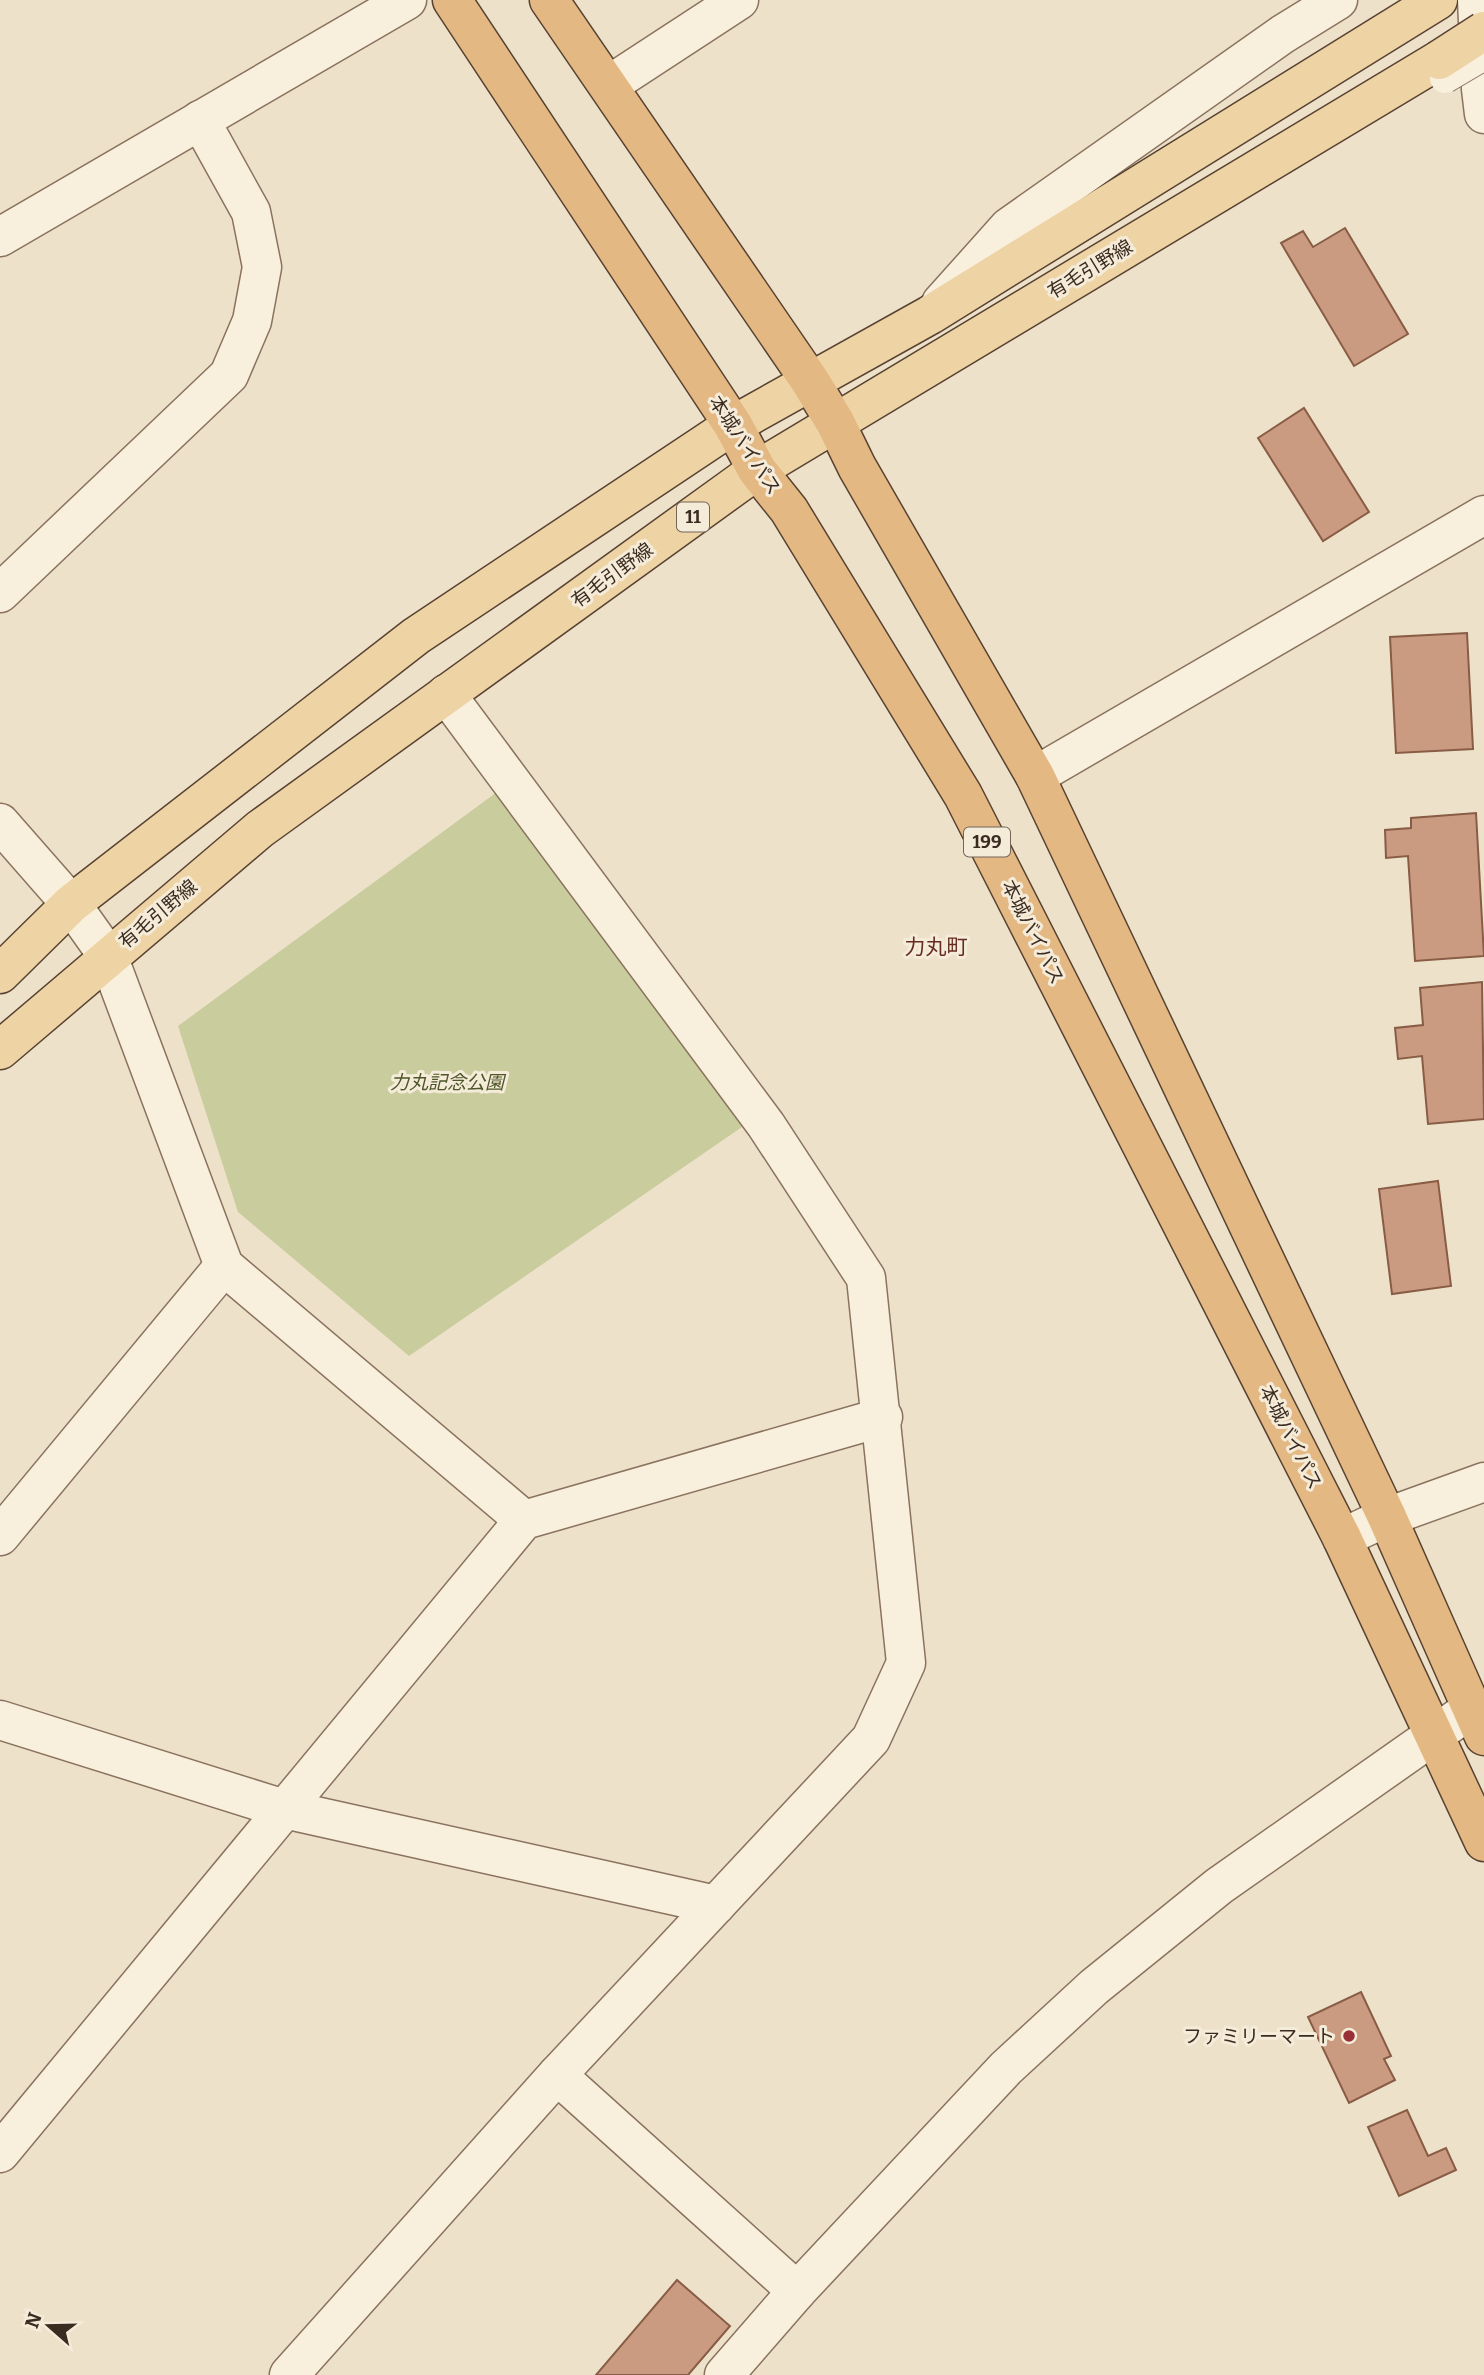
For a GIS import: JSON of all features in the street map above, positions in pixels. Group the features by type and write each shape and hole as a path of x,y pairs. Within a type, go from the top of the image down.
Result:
{"highway":[{"name":"本城バイパス","path":"452,0 733,425 757,470 789,510 963,795 1342,1538 1484,1842"},
{"path":"549,0 810,381 1035,776 1387,1517 1478,1722"}],"main road":[{"path":"0,974 71,904 416,636 733,425 930,315 1423,9"},
{"name":"有毛引野線","path":"0,1050 260,829 757,470 1442,69 1484,31"}],"street":[{"path":"0,237 407,0"},
{"path":"609,85 739,0"},
{"path":"930,315 1009,227 1283,34 1338,0"},
{"path":"1477,0 1484,114"},
{"path":"1442,69 1484,55"},
{"path":"0,593 229,375 252,321 262,267 251,212 200,120"},
{"path":"1035,776 1484,515"},
{"path":"289,2375 558,2075 871,1739 906,1663 883,1417 873,1357 866,1278 766,1125 446,694"},
{"path":"0,823 71,904 108,956 224,1266 524,1520"},
{"path":"0,1536 224,1266"},
{"path":"0,2153 524,1520 883,1417"},
{"path":"1342,1538 1387,1517 1484,1482"},
{"path":"0,1720 284,1809 716,1905"},
{"path":"724,2375 797,2291 1006,2068 1094,1987 1219,1886 1434,1735 1478,1722"},
{"path":"558,2075 797,2291"}],"green space":[{"name":"力丸記念公園","path":"516,778 742,1127 409,1356 238,1212 178,1026"}],"building":[{"path":"1345,228 1408,334 1354,366 1281,243 1303,231 1313,247"},
{"path":"1304,408 1369,512 1323,541 1258,438"},
{"path":"1467,633 1473,749 1396,753 1390,637"},
{"path":"1476,813 1484,956 1415,961 1408,856 1386,858 1385,830 1411,828 1411,818"},
{"path":"1482,982 1484,1119 1428,1124 1422,1056 1398,1059 1395,1028 1423,1025 1420,988"},
{"path":"1438,1181 1451,1286 1392,1294 1379,1189"},
{"name":"ファミリーマート","path":"1361,1992 1391,2056 1384,2059 1395,2080 1349,2103 1308,2017"},
{"path":"1407,2110 1428,2156 1446,2148 1456,2170 1399,2196 1368,2127"},
{"path":"677,2280 730,2326 688,2375 596,2375"}],"place":[{"name":"ファミリーマート","path":"1349,2036"}],"district":[{"name":"力丸町","path":"936,947"}]}
